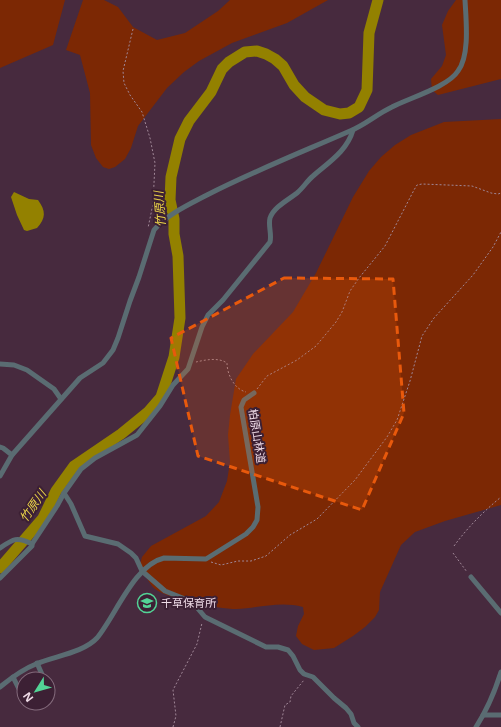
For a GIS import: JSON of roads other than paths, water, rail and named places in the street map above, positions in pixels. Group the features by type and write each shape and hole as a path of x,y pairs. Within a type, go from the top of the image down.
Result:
{"street":[{"path":"0,476 12,455 61,399 80,378 103,362 113,350 154,230 159,223 192,202 256,170 353,130 392,106 424,93 454,77 461,65 465,48 465,0"},
{"path":"0,578 32,546 31,543 81,469 95,458 137,435 160,406 173,385 188,369 202,327 208,316 223,300 270,242 272,236 269,224 270,217 283,202 297,193 312,177 337,156 350,139 353,130"},
{"path":"0,364 14,365 27,370 54,389 61,399"},
{"name":"柏原山林道","path":"142,571 151,563 164,558 206,559 246,534 253,527 257,520 258,507 241,407 244,400 254,393"},
{"path":"0,447 12,455"},
{"path":"64,493 71,504 85,536 118,544 131,553 136,558 142,571 165,591 185,598 194,604 205,617 266,647 278,647 288,650 293,656 300,670 313,677 346,708 351,714 354,723 358,727"},
{"path":"0,548 10,541 21,538 31,543"},
{"path":"0,687 13,677 37,663 66,654 93,642 142,571"},
{"path":"471,577 501,613"},
{"path":"37,663 40,671"},
{"path":"476,727 483,716 501,672"},
{"path":"13,677 16,683"},
{"path":"483,716 501,715"}],"waterway":[{"name":"竹原川","path":"0,568 43,518 56,491 74,466 121,434 148,412 161,397 174,357 180,318 178,256 174,234 174,219 170,200 171,177 180,139 189,121 211,92 222,69 229,62 245,52 257,51 266,54 283,66 294,85 305,97 324,110 340,114 349,113 359,107 367,90 369,33 378,0"}],"place":[{"name":"千草保育所","path":"147,603"}]}
